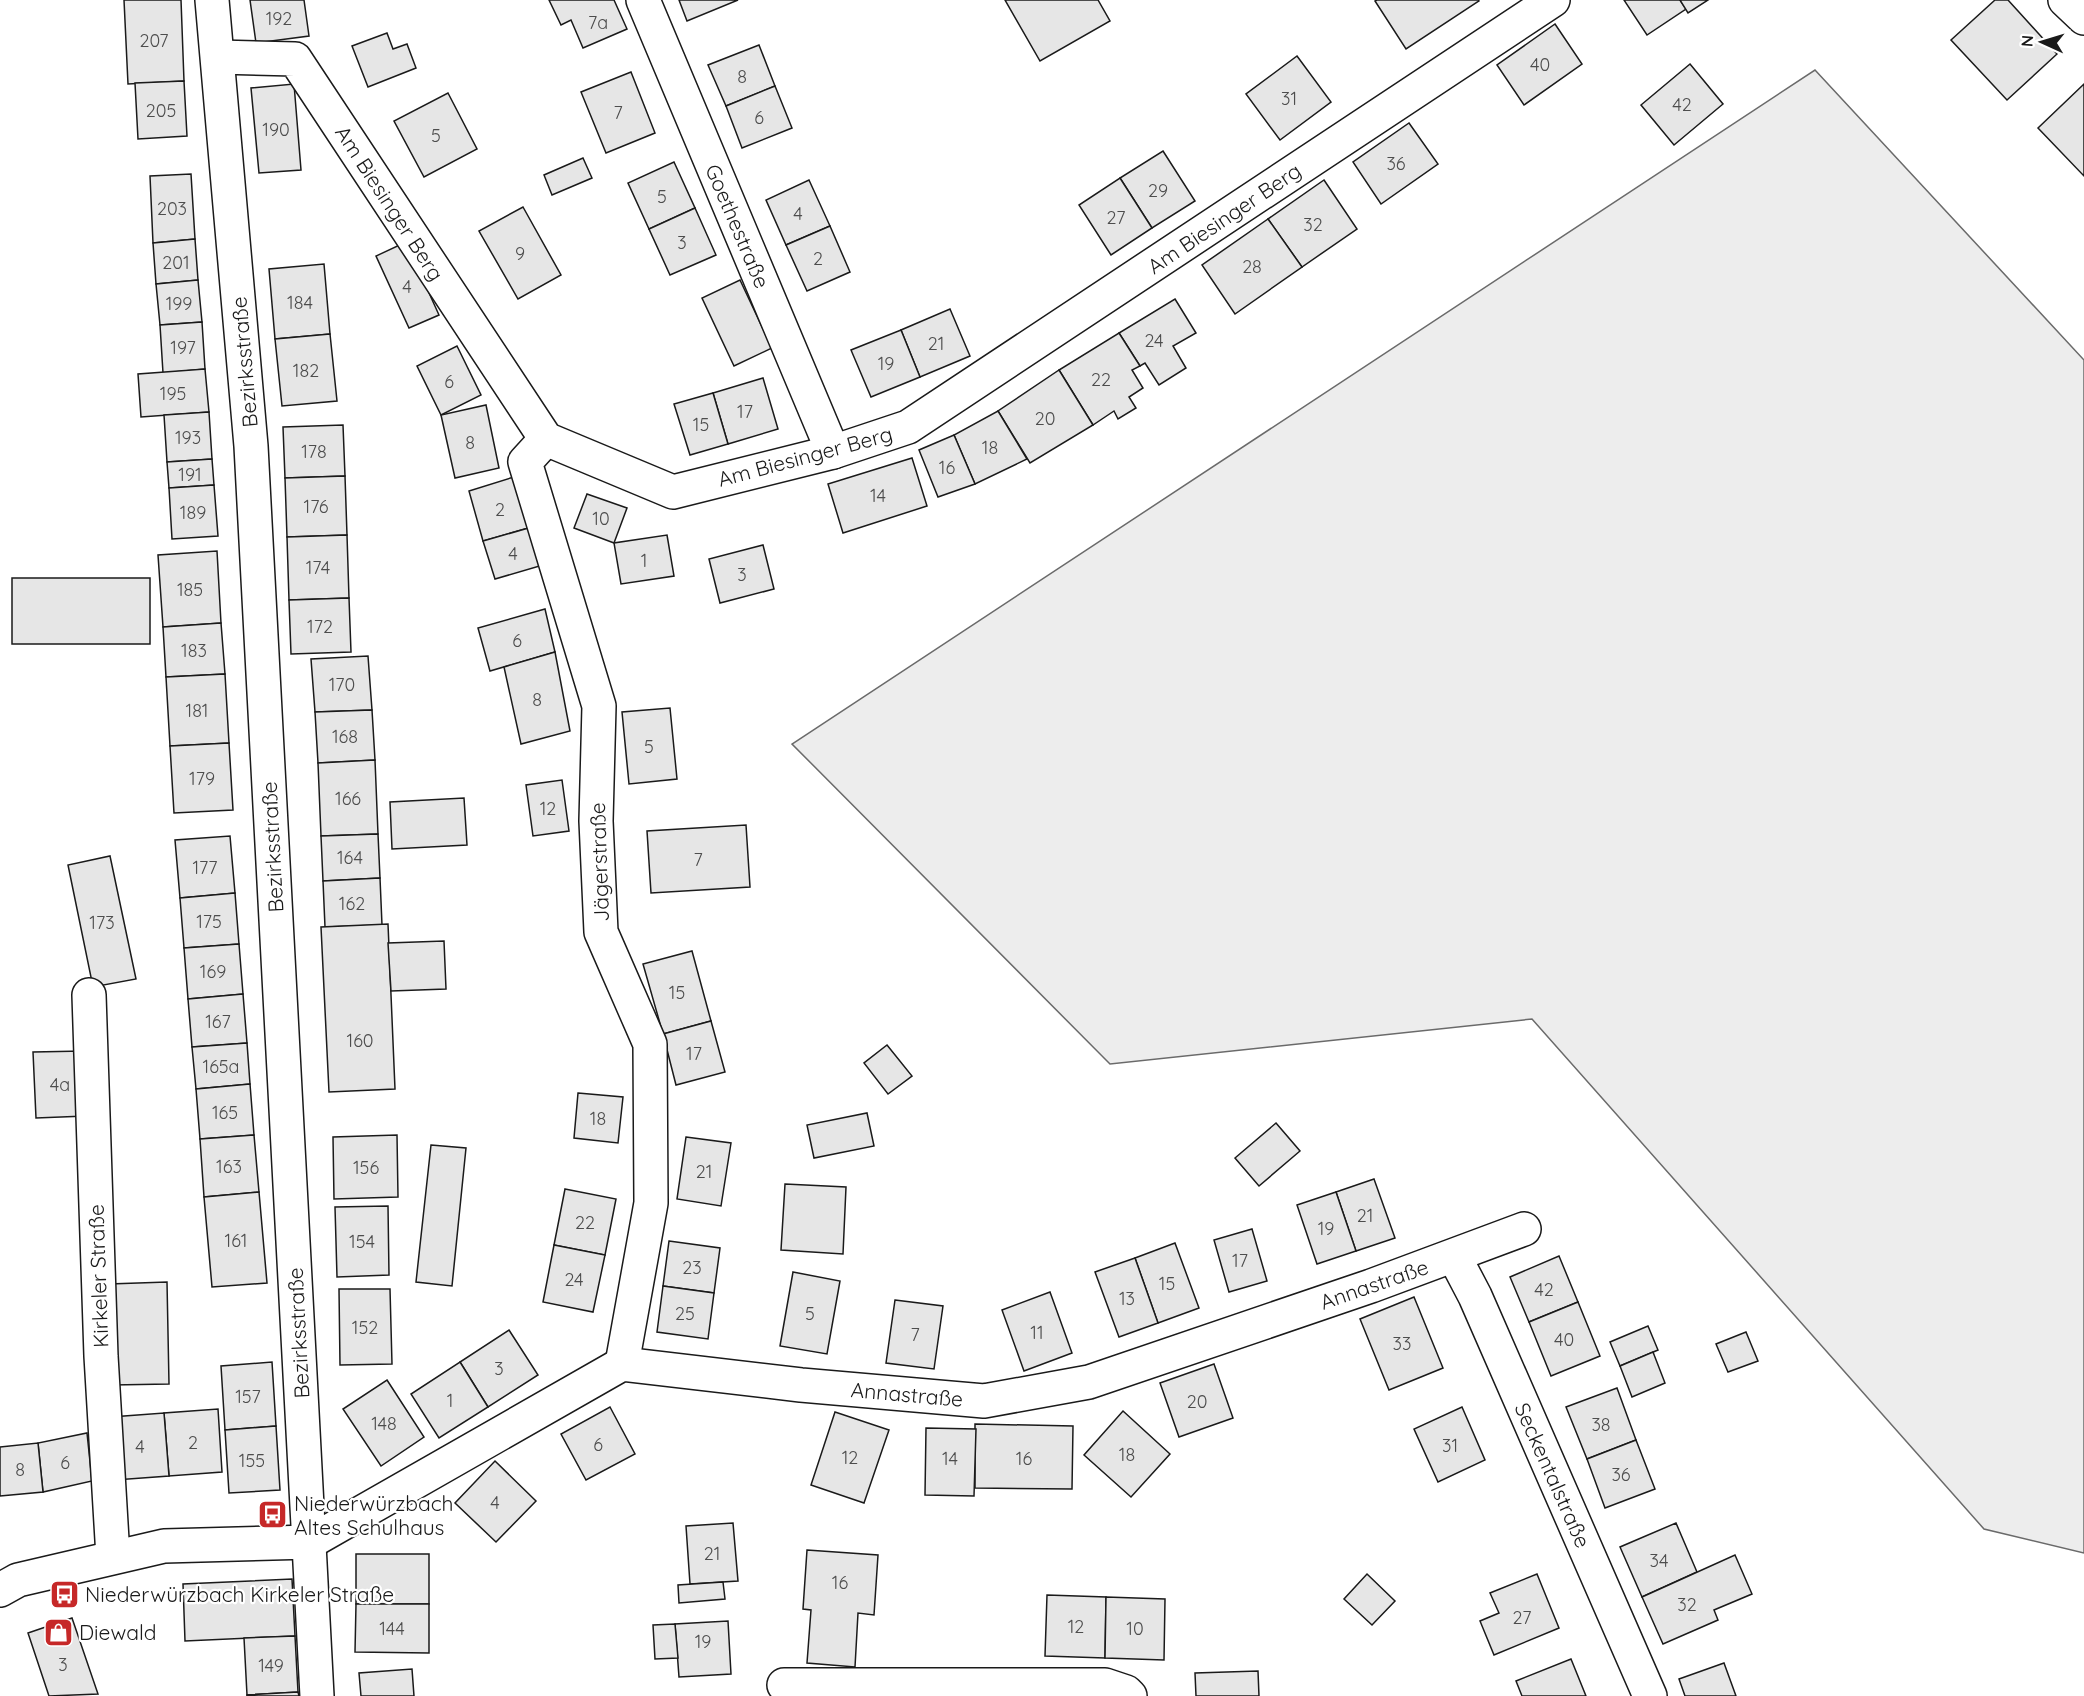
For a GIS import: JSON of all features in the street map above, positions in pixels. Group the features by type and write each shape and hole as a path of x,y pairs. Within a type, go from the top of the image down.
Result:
{"street":[{"name":"Bezirksstraße","path":"212,0 251,446 317,1696"},
{"name":"Goethestraße","path":"643,0 833,452"},
{"name":"Am Biesinger Berg","path":"218,57 296,59 546,439 673,492 833,452 908,428 1553,0"},
{"path":"2065,0 2084,18"},
{"name":"Jägerstraße","path":"546,439 525,462 599,706 596,820 601,932 650,1044 651,1203 621,1364"},
{"name":"Kirkeler Straße","path":"89,995 101,1356 113,1557"},
{"name":"Annastraße","path":"621,1364 801,1385 984,1401 1089,1383 1454,1256 1524,1229"},
{"name":"Seckentalstraße","path":"1454,1256 1475,1296 1650,1696"},
{"path":"0,1590 18,1580 164,1546 310,1542 621,1364"},
{"path":"784,1685 1105,1685 1126,1692 1130,1696"}],"shaded area":[{"path":"1815,70 2084,360 2084,1553 1984,1529 1532,1019 1110,1064 792,744"}],"building":[{"path":"124,0 181,0 184,81 128,84"},
{"path":"250,0 304,0 309,36 256,43"},
{"path":"549,0 614,0 627,29 583,48 571,20 561,25"},
{"path":"679,0 738,0 687,21"},
{"path":"1005,0 1098,0 1110,21 1040,61"},
{"path":"1624,0 1680,0 1686,9 1647,35"},
{"path":"1680,0 1708,0 1688,13"},
{"path":"1995,0 2008,0 2057,54 2007,100 1951,40"},
{"path":"1375,1 1479,1 1406,49"},
{"path":"1555,24 1582,64 1524,105 1497,65"},
{"path":"387,33 393,49 407,44 416,68 368,87 352,46"},
{"path":"759,45 775,86 726,106 708,65"},
{"path":"1297,56 1331,102 1280,140 1246,94"},
{"path":"1690,64 1723,104 1674,145 1641,105"},
{"path":"631,72 655,133 606,153 581,92"},
{"path":"184,81 187,136 138,139 135,83"},
{"path":"294,84 301,170 259,173 251,88"},
{"path":"2084,84 2084,176 2038,128"},
{"path":"775,86 792,128 742,148 726,106"},
{"path":"448,93 477,149 424,177 394,121"},
{"path":"1409,123 1438,164 1381,204 1353,162"},
{"path":"1163,151 1195,201 1152,228 1120,178"},
{"path":"583,158 592,178 552,195 544,175"},
{"path":"674,162 695,208 649,229 628,183"},
{"path":"191,174 195,239 153,243 150,176"},
{"path":"1120,178 1152,228 1111,255 1079,205"},
{"path":"809,180 830,226 786,245 766,200"},
{"path":"1324,180 1357,229 1302,267 1268,219"},
{"path":"523,207 561,275 518,299 479,231"},
{"path":"695,208 716,255 670,275 649,229"},
{"path":"1268,219 1302,267 1235,314 1202,265"},
{"path":"830,226 850,272 807,291 786,245"},
{"path":"195,239 198,280 156,284 153,243"},
{"path":"406,242 439,315 409,328 376,256"},
{"path":"324,264 330,334 275,339 269,269"},
{"path":"198,280 202,322 160,325 156,284"},
{"path":"740,280 772,348 734,366 702,298"},
{"path":"1175,299 1196,333 1173,346 1186,368 1159,385 1145,363 1140,366 1119,333"},
{"path":"950,309 970,356 920,377 901,330"},
{"path":"202,322 205,369 163,373 160,325"},
{"path":"901,330 920,377 871,397 851,350"},
{"path":"1119,333 1140,366 1132,370 1143,388 1129,397 1136,408 1118,419 1114,411 1093,425 1059,370"},
{"path":"330,334 337,401 282,406 275,339"},
{"path":"457,346 481,395 441,415 417,366"},
{"path":"205,369 209,412 141,417 138,374"},
{"path":"1059,370 1093,425 1030,463 998,411"},
{"path":"763,378 778,429 728,444 713,393"},
{"path":"713,393 728,444 690,455 674,404"},
{"path":"486,405 499,468 455,478 441,415"},
{"path":"998,411 1027,459 975,484 954,435"},
{"path":"209,412 212,459 167,462 164,415"},
{"path":"343,425 345,476 285,478 283,427"},
{"path":"954,435 975,484 938,497 919,450"},
{"path":"912,458 927,506 843,533 828,484"},
{"path":"212,459 214,485 169,488 167,462"},
{"path":"345,476 347,535 287,537 285,478"},
{"path":"517,476 532,527 483,541 469,491"},
{"path":"214,485 218,536 172,539 169,488"},
{"path":"587,494 627,508 614,543 574,528"},
{"path":"532,527 543,565 495,579 483,541"},
{"path":"347,535 349,598 289,600 287,537"},
{"path":"667,535 674,576 621,584 614,543"},
{"path":"763,545 774,589 720,603 709,559"},
{"path":"217,551 221,623 163,627 158,555"},
{"path":"12,578 150,578 150,644 12,644"},
{"path":"349,598 351,652 291,654 289,600"},
{"path":"545,609 555,652 490,671 478,628"},
{"path":"221,623 225,674 166,677 163,627"},
{"path":"555,652 570,731 521,744 504,667"},
{"path":"368,656 372,710 315,712 311,659"},
{"path":"225,674 229,743 170,746 166,677"},
{"path":"670,708 677,779 629,784 622,712"},
{"path":"372,710 375,760 318,763 315,712"},
{"path":"229,743 233,810 174,813 170,746"},
{"path":"375,760 378,834 321,836 318,763"},
{"path":"562,780 569,831 533,836 526,785"},
{"path":"464,798 467,845 392,849 390,802"},
{"path":"746,825 750,887 651,893 647,831"},
{"path":"378,834 380,878 323,881 321,836"},
{"path":"230,836 235,893 180,898 175,840"},
{"path":"110,856 136,979 93,987 68,865"},
{"path":"380,878 382,925 325,927 323,881"},
{"path":"235,893 239,944 184,948 180,898"},
{"path":"388,924 395,1089 329,1092 321,927"},
{"path":"444,941 446,989 391,991 388,943"},
{"path":"239,944 243,994 188,999 184,948"},
{"path":"692,951 711,1021 663,1034 643,964"},
{"path":"243,994 247,1043 192,1047 188,999"},
{"path":"711,1021 725,1072 676,1085 663,1034"},
{"path":"247,1043 250,1084 196,1089 192,1047"},
{"path":"887,1045 912,1076 888,1094 864,1063"},
{"path":"84,1051 86,1116 36,1118 33,1052"},
{"path":"250,1084 254,1135 200,1139 196,1089"},
{"path":"578,1093 623,1097 618,1143 574,1138"},
{"path":"867,1113 874,1146 814,1158 807,1125"},
{"path":"1276,1123 1300,1151 1259,1186 1235,1158"},
{"path":"254,1135 259,1192 204,1197 200,1139"},
{"path":"397,1135 398,1197 334,1199 333,1137"},
{"path":"686,1137 731,1143 721,1206 677,1199"},
{"path":"431,1145 466,1148 452,1286 416,1282"},
{"path":"1374,1179 1395,1238 1356,1251 1336,1192"},
{"path":"785,1184 846,1187 843,1254 781,1250"},
{"path":"565,1189 616,1199 605,1255 554,1245"},
{"path":"259,1192 267,1283 212,1287 204,1197"},
{"path":"1336,1192 1356,1251 1317,1264 1297,1205"},
{"path":"388,1206 389,1275 337,1277 335,1207"},
{"path":"1252,1229 1267,1281 1229,1292 1214,1240"},
{"path":"669,1241 720,1248 714,1293 663,1286"},
{"path":"1175,1243 1199,1308 1158,1323 1135,1258"},
{"path":"554,1245 605,1255 593,1312 543,1302"},
{"path":"1559,1256 1578,1302 1529,1322 1510,1277"},
{"path":"1135,1258 1158,1323 1119,1337 1095,1272"},
{"path":"793,1272 840,1281 827,1354 780,1346"},
{"path":"167,1282 169,1384 112,1385 109,1284"},
{"path":"663,1286 714,1293 708,1339 657,1332"},
{"path":"339,1289 390,1289 392,1364 340,1365"},
{"path":"1050,1292 1072,1353 1024,1371 1002,1310"},
{"path":"1414,1297 1443,1368 1389,1390 1360,1319"},
{"path":"895,1300 943,1306 934,1369 886,1363"},
{"path":"1578,1302 1600,1356 1551,1376 1529,1322"},
{"path":"1648,1326 1658,1350 1620,1366 1610,1342"},
{"path":"509,1330 538,1375 488,1407 460,1362"},
{"path":"1746,1332 1758,1361 1728,1372 1716,1344"},
{"path":"1653,1352 1665,1383 1632,1397 1620,1366"},
{"path":"272,1362 276,1426 225,1430 221,1366"},
{"path":"460,1362 488,1407 439,1438 411,1394"},
{"path":"1214,1364 1233,1418 1179,1437 1160,1383"},
{"path":"387,1380 424,1437 381,1466 343,1409"},
{"path":"1617,1388 1636,1440 1587,1459 1566,1407"},
{"path":"610,1407 635,1454 586,1480 561,1434"},
{"path":"1462,1407 1485,1460 1438,1482 1414,1429"},
{"path":"218,1409 222,1472 169,1476 164,1413"},
{"path":"1123,1411 1170,1454 1131,1497 1084,1455"},
{"path":"835,1412 889,1430 864,1503 811,1485"},
{"path":"164,1413 169,1476 115,1480 111,1417"},
{"path":"975,1424 1073,1426 1072,1489 975,1488"},
{"path":"276,1426 280,1490 229,1493 225,1430"},
{"path":"926,1428 976,1429 974,1496 925,1495"},
{"path":"87,1433 92,1481 43,1492 38,1443"},
{"path":"1636,1440 1655,1489 1605,1508 1587,1459"},
{"path":"38,1443 43,1492 0,1496 0,1447"},
{"path":"495,1461 536,1501 496,1542 455,1503"},
{"path":"733,1523 738,1581 690,1584 686,1526"},
{"path":"1676,1523 1697,1572 1642,1597 1620,1547"},
{"path":"807,1550 878,1555 874,1615 858,1613 855,1667 807,1663 811,1610 803,1609"},
{"path":"356,1554 429,1554 429,1604 356,1604"},
{"path":"1735,1555 1752,1594 1714,1610 1718,1620 1663,1644 1642,1597"},
{"path":"1367,1574 1395,1601 1372,1625 1344,1599"},
{"path":"1537,1574 1559,1628 1494,1655 1480,1621 1499,1613 1490,1593"},
{"path":"292,1579 295,1636 185,1641 183,1584"},
{"path":"723,1582 725,1599 679,1603 678,1585"},
{"path":"1047,1595 1106,1597 1105,1658 1045,1656"},
{"path":"1106,1597 1165,1599 1164,1660 1105,1658"},
{"path":"356,1604 429,1604 429,1653 355,1652"},
{"path":"72,1618 98,1694 49,1696 28,1633"},
{"path":"728,1621 731,1674 679,1677 675,1624"},
{"path":"675,1624 678,1658 655,1659 653,1625"},
{"path":"295,1636 298,1692 247,1695 244,1638"},
{"path":"1571,1659 1586,1696 1522,1696 1516,1681"},
{"path":"1724,1663 1736,1696 1685,1696 1679,1679"},
{"path":"412,1669 414,1696 361,1696 359,1673"},
{"path":"1258,1671 1259,1696 1196,1696 1195,1673"},
{"path":"298,1692 299,1696 247,1696 247,1695"}],"place":[{"name":"Niederwürzbach Altes Schulhaus","path":"273,1515"},
{"name":"Niederwürzbach Kirkeler Straße","path":"64,1594"},
{"name":"Diewald","path":"58,1632"}]}
